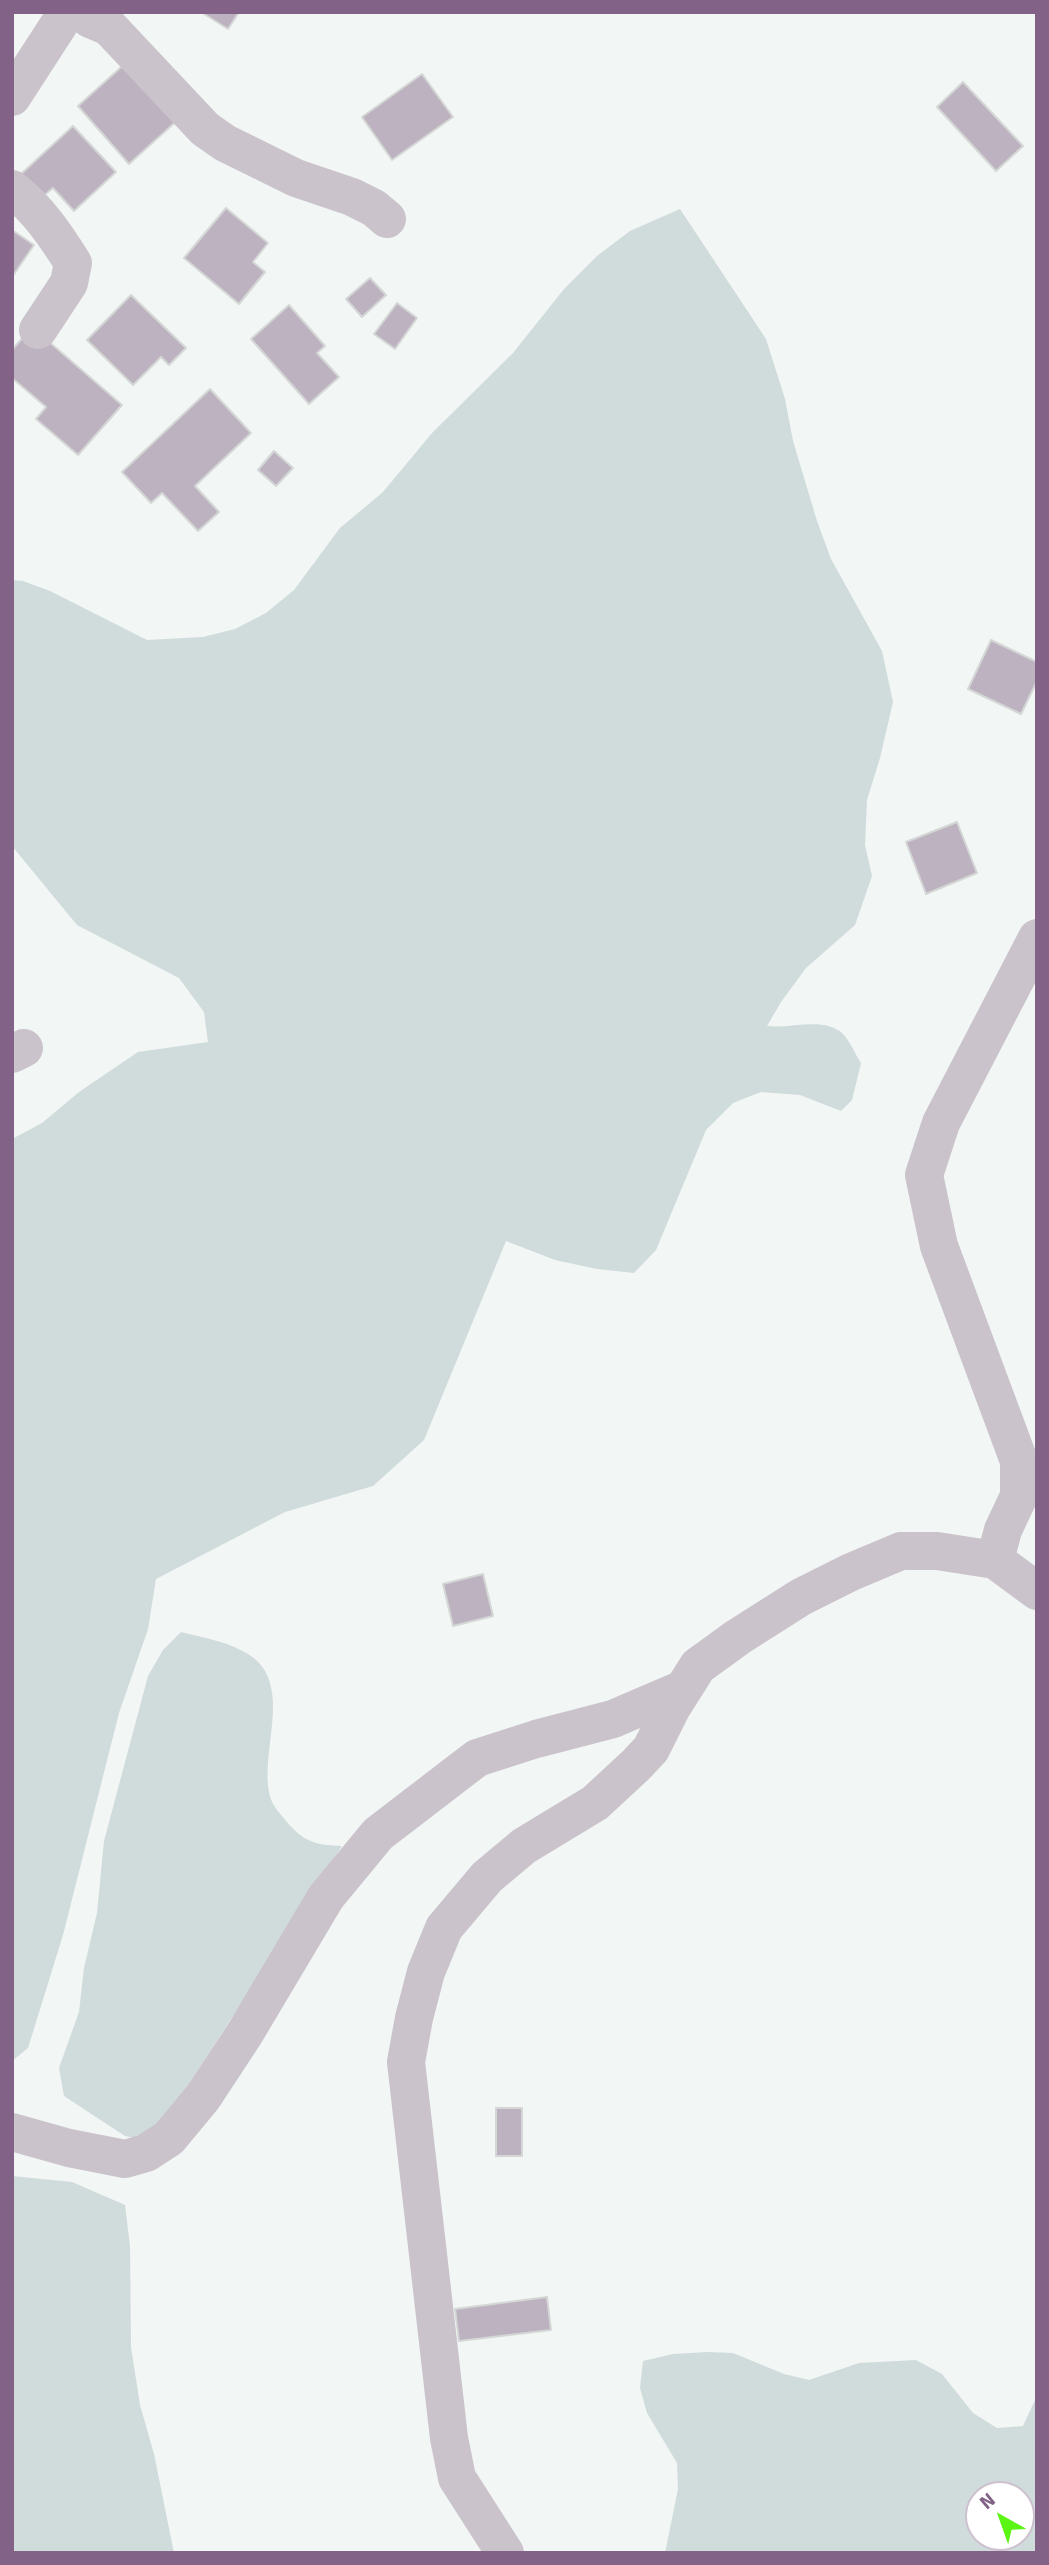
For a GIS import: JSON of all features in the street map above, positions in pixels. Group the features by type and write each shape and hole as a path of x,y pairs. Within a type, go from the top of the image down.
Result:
{"street":[{"path":"12,97 67,12"},
{"path":"82,12 90,19 109,27 205,130 225,143 296,178 352,197 374,208 387,219"},
{"path":"12,189 29,202 54,233 73,263 69,283 38,330"},
{"path":"995,1560 1003,1530 1019,1496 1019,1461 939,1246 924,1175 941,1122 1037,938"},
{"path":"505,2553 457,2478 449,2438 406,2062 426,1972 444,1928 487,1877 524,1846 595,1803 629,1772 650,1749 698,1666 790,1604 851,1572 901,1551 937,1551 995,1560 1037,1591"},
{"path":"12,2132 69,2148 125,2159 146,2153 169,2138 203,2097 245,2033 326,1897 378,1834 477,1758 613,1719 683,1689"}],"shaded area":[{"path":"680,209 766,339 785,399 793,441 817,521 831,559 882,651 893,702 867,800 865,845 872,876 855,925 806,968 767,1026 817,1024 843,1034 861,1063 852,1100 841,1111 800,1095 761,1092 733,1103 706,1130 656,1250 634,1273 555,1260 506,1241 424,1440 373,1486 285,1512 156,1579 148,1629 119,1713 63,1935 28,2048 12,2061 12,1139 42,1123 79,1092 138,1052 208,1042 204,1012 179,978 77,925 12,846 12,580 50,591 147,640 203,637 235,629 266,613 294,590 340,528 383,492 432,433 513,353 564,289 597,256 630,231"},
{"path":"181,1632 235,1647 251,1656 264,1669 271,1685 273,1704 268,1763 272,1802 286,1821 305,1838 324,1845 342,1846 157,2134 140,2139 125,2136 64,2096 59,2068 79,2012 84,1968 97,1913 104,1841 148,1676 163,1650"},
{"path":"12,2176 72,2182 125,2205 130,2246 131,2347 140,2405 154,2454 174,2553 12,2553"},
{"path":"733,2353 784,2374 809,2380 859,2363 916,2360 942,2374 973,2413 997,2428 1023,2426 1035,2400 1037,2371 1037,2553 665,2553 678,2489 677,2463 647,2413 640,2388 643,2361 673,2354"}],"building":[{"path":"201,12 239,12 228,29"},
{"path":"129,60 181,117 129,164 78,106"},
{"path":"422,74 453,117 392,160 362,117"},
{"path":"963,82 1023,146 996,171 937,107"},
{"path":"73,126 116,172 74,211 53,188 42,197 21,174"},
{"path":"226,208 268,243 253,262 265,272 239,304 184,258"},
{"path":"12,230 34,245 12,277"},
{"path":"370,278 386,295 362,317 346,299"},
{"path":"131,295 186,348 169,365 161,357 133,385 87,340"},
{"path":"397,303 417,318 395,349 374,334"},
{"path":"289,305 325,346 317,353 339,377 309,404 251,339"},
{"path":"32,327 122,405 78,455 36,419 46,407 12,378 12,350"},
{"path":"210,389 251,433 195,486 219,512 198,531 162,493 151,503 122,472"},
{"path":"274,451 293,468 276,486 258,470"},
{"path":"991,640 1037,662 1037,681 1021,714 968,689"},
{"path":"957,822 977,873 926,894 906,842"},
{"path":"483,1574 493,1616 453,1626 443,1584"},
{"path":"496,2108 522,2108 522,2156 496,2156"},
{"path":"547,2297 551,2330 459,2341 455,2309"}]}
